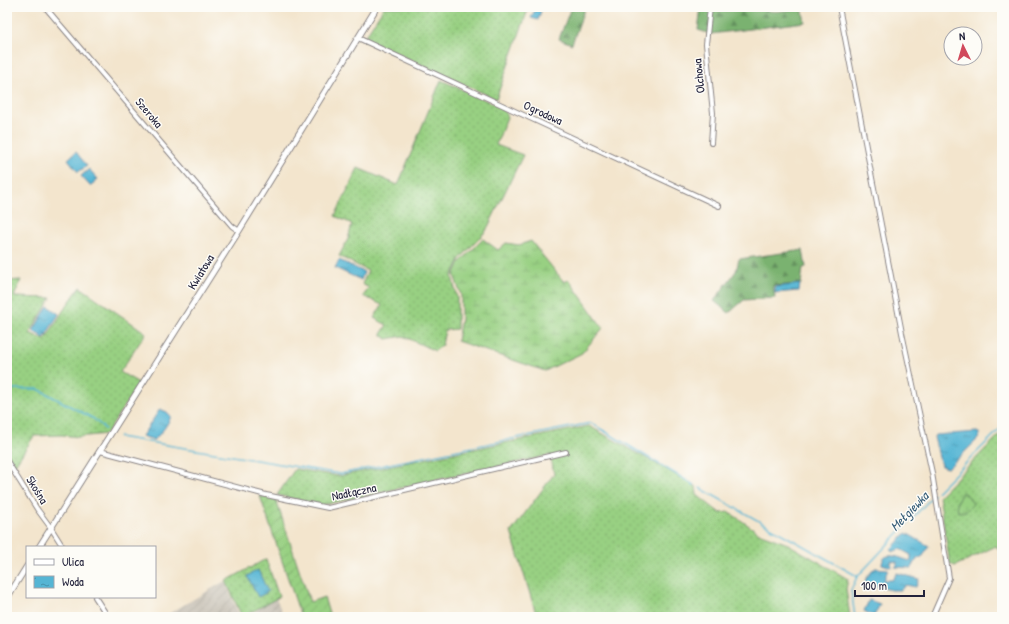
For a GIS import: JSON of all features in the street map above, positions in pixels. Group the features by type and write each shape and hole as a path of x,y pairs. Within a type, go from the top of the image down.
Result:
{"street":[{"name":"Szeroka","path":"45,7 232,226 239,231"},
{"name":"Kwiatowa","path":"40,546 239,231 377,7"},
{"name":"Olchowa","path":"710,7 706,44 713,113 711,143"},
{"path":"839,7 935,493 949,578 932,617"},
{"name":"Ogrodowa","path":"358,38 719,206"},
{"name":"Nadłączna","path":"100,451 266,495 328,508 566,452"},
{"name":"Skośna","path":"7,461 62,546"},
{"path":"7,598 26,568"},
{"path":"96,598 108,617"}],"shaded area":[{"path":"225,581 240,617 163,617"},
{"path":"276,598 284,617 246,617"}],"green space":[{"path":"384,7 529,7 496,99 387,49 363,40"},
{"path":"571,7 585,7 572,44 559,39"},
{"path":"701,7 757,7 768,11 774,11 802,7 805,22 711,34 698,30"},
{"path":"441,80 503,108 507,117 496,145 523,155 486,231 460,259 452,276 457,298 457,329 445,330 442,345 435,351 403,336 387,339 381,334 387,325 374,318 382,305 363,296 369,288 362,284 368,271 339,256 348,239 352,224 335,216 358,168 398,185"},
{"path":"483,239 498,250 506,243 519,245 531,241 564,282 569,280 603,328 582,353 545,371 457,341 461,319 461,295 454,275 460,262"},
{"path":"803,250 806,267 803,268 801,284 773,286 775,298 744,300 729,313 714,301 736,271 739,259"},
{"path":"21,280 14,297 51,298 30,333 45,340 80,287 146,333 120,372 139,383 106,434 78,437 62,435 34,436 15,465 7,452 7,281"},
{"path":"589,426 696,486 697,495 720,513 729,512 761,534 788,544 848,579 846,589 850,617 537,617 511,532 554,474 550,455 322,505 277,495 295,469 339,476"},
{"path":"1002,432 1002,550 999,550 996,546 955,566 950,564 939,496"},
{"path":"962,492 968,496 973,504 966,511 958,512 957,502"},
{"path":"260,496 276,500 310,602 324,597 330,617 301,617"},
{"path":"266,559 279,597 242,617 226,581"}],"water":[{"path":"540,7 541,11 538,20 531,18 536,8"},
{"path":"76,152 87,166 78,172 68,159"},
{"path":"89,169 98,179 90,186 81,176"},
{"path":"339,260 364,272 361,280 335,268"},
{"path":"800,284 799,291 775,293 775,287"},
{"path":"48,306 59,314 44,338 33,331"},
{"path":"160,409 167,412 171,416 162,432 154,440 142,436"},
{"path":"977,432 980,434 979,438 948,468 941,466 934,437 935,435"},
{"path":"906,533 929,546 923,556 917,559 912,568 895,567 897,562 891,561 891,567 882,564 883,559 890,556 911,561 911,555 900,549 892,552 891,549"},
{"path":"875,568 888,569 884,580 892,580 897,573 919,579 916,587 906,585 900,590 891,590 865,583 866,578"},
{"path":"258,570 268,592 258,597 247,576"},
{"path":"869,600 880,604 874,616 864,611"}],"waterway":[{"path":"7,389 38,389 94,419 105,429"},
{"path":"119,437 340,474 591,423 694,485"},
{"name":"Mełgiewka","path":"937,492 1002,427"},
{"path":"700,488 857,576"},
{"name":"Mełgiewka","path":"855,617 851,590 857,577 934,495"}]}
